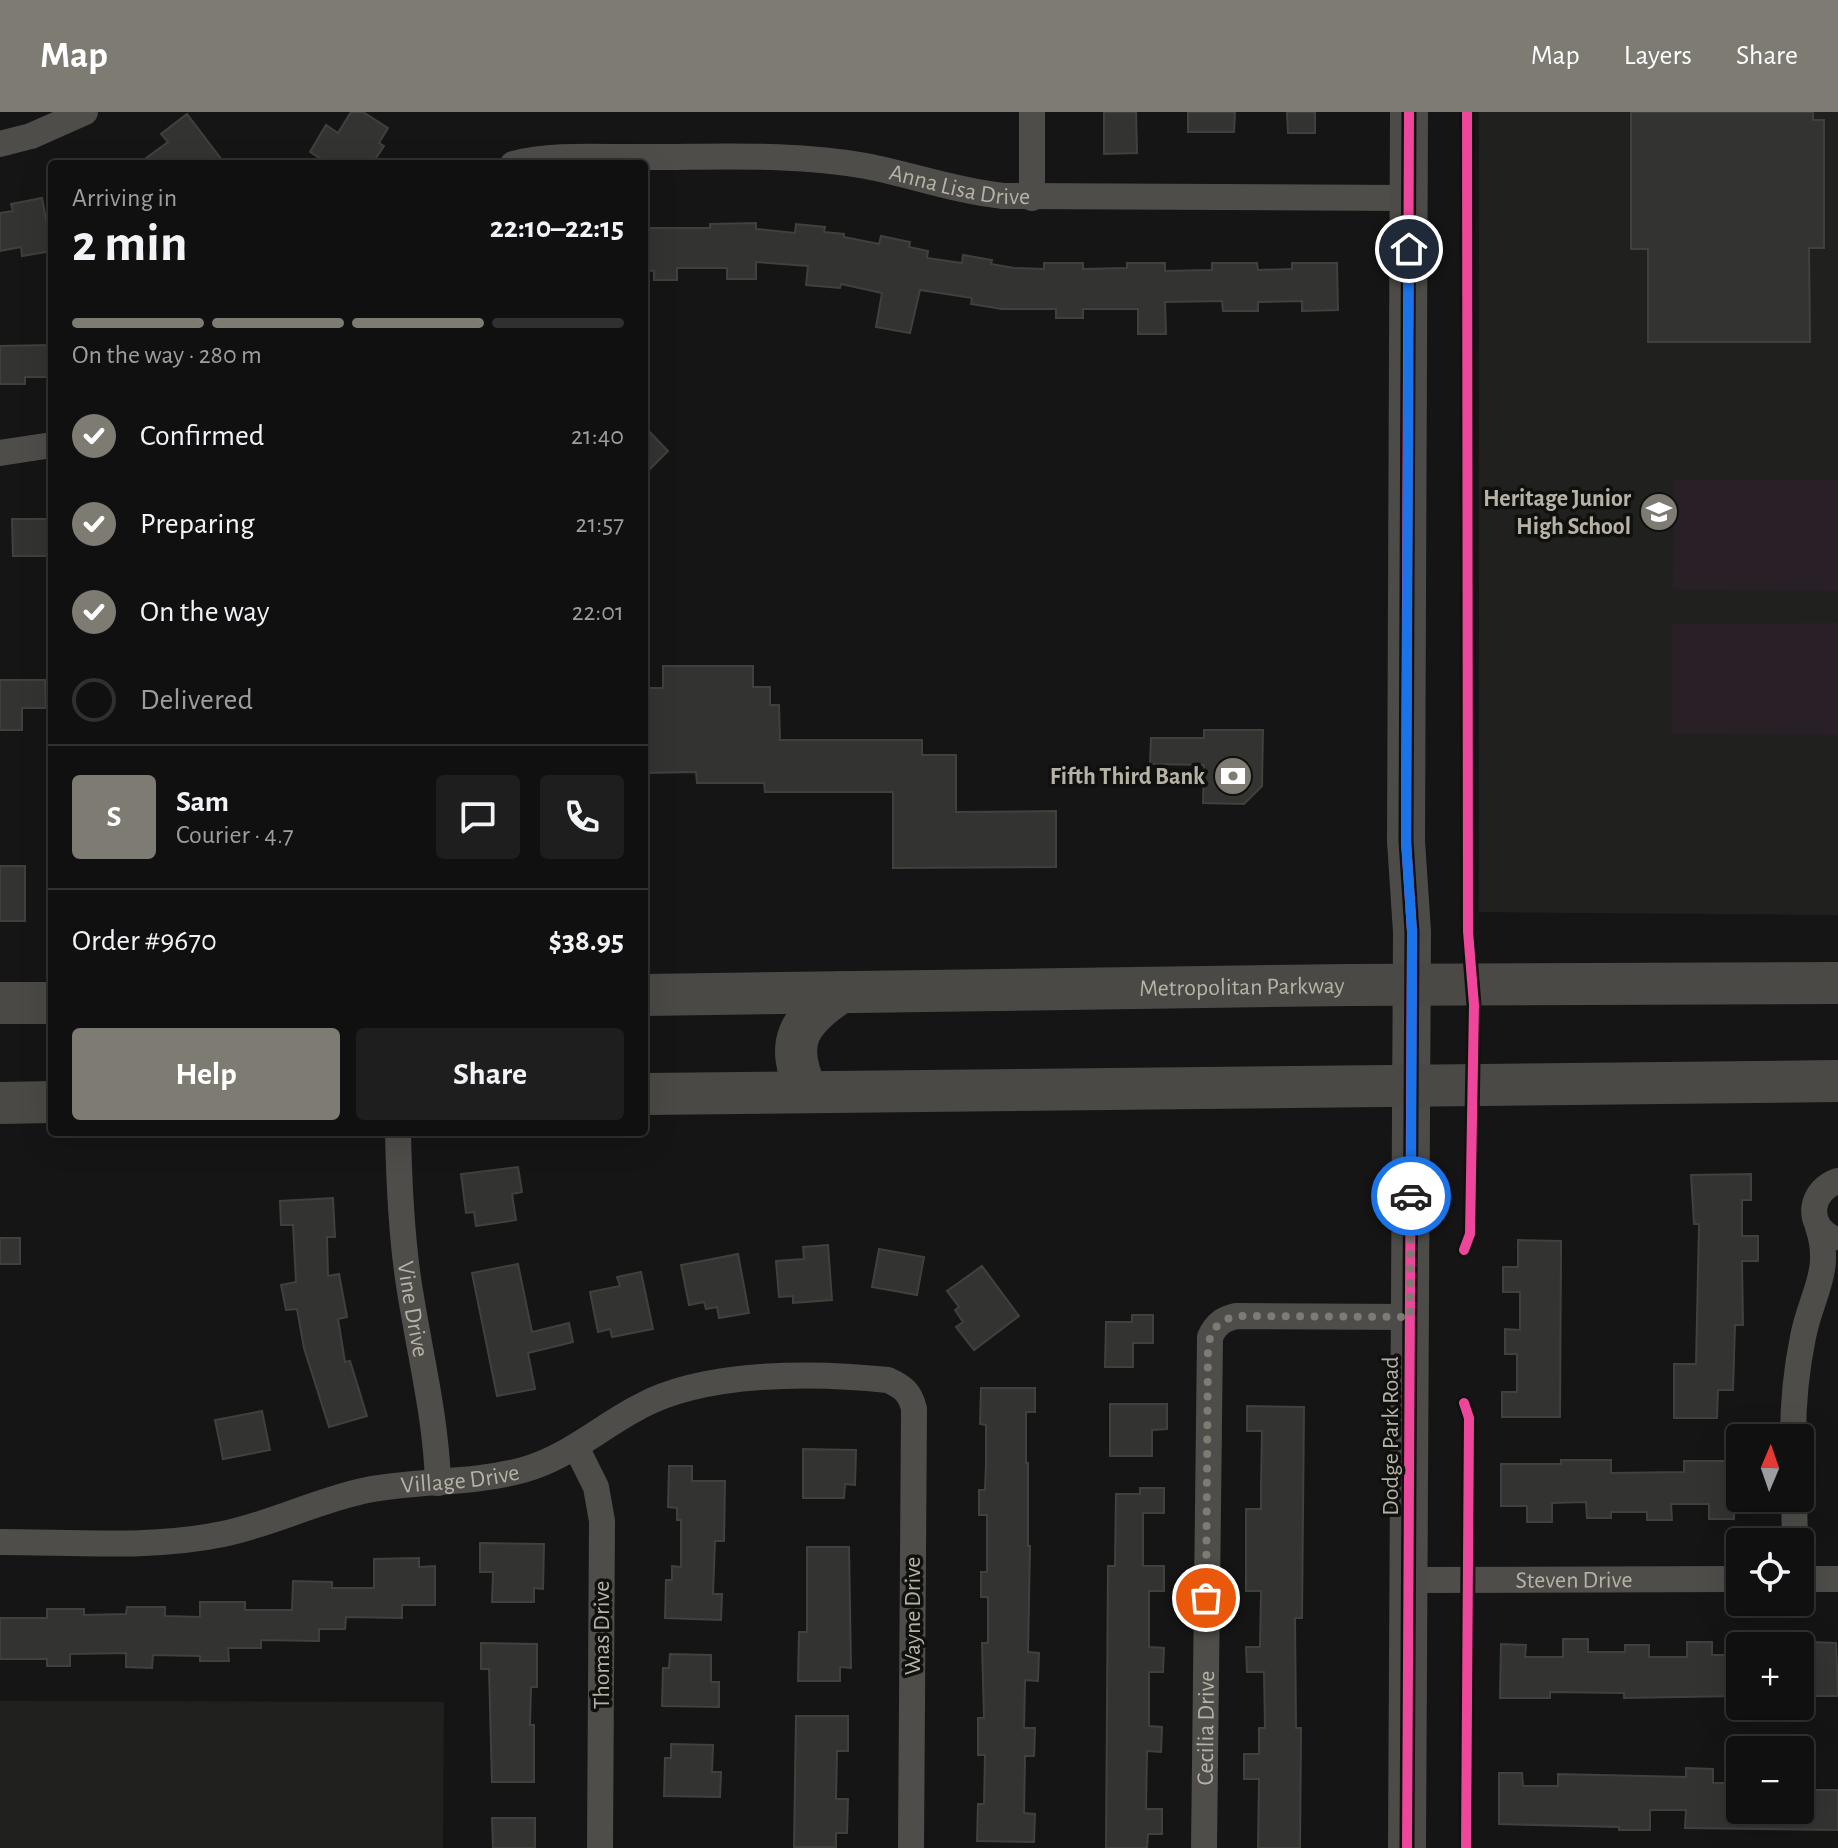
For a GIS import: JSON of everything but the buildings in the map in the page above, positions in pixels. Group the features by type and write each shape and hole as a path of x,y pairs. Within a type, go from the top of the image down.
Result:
{"main road":[{"name":"Metropolitan Parkway","path":"648,995 1838,983"},
{"path":"807,1092 796,1063 796,1039 811,1014 841,992"},
{"path":"0,1003 48,1003"},
{"path":"648,1094 1838,1081"},
{"path":"0,1103 48,1102"}],"street":[{"path":"0,144 31,136 85,112"},
{"path":"1032,112 1032,198"},
{"name":"Dodge Park Road","path":"1407,1848 1412,932 1406,841 1409,112"},
{"name":"Anna Lisa Drive","path":"529,160 741,157 825,160 975,193 1032,198 1409,198"},
{"path":"0,453 48,446"},
{"name":"Vine Drive","path":"398,1136 403,1236 435,1426 438,1483"},
{"path":"1794,1424 1798,1361 1811,1306 1831,1259 1824,1246 1828,1234 1814,1218 1816,1198 1822,1189 1838,1181"},
{"name":"Cecilia Drive","path":"1204,1848 1210,1337 1224,1319 1236,1316 1410,1317"},
{"name":"Village Drive","path":"0,1542 196,1539 255,1526 386,1486 438,1483 524,1470 561,1456 640,1406 679,1390 723,1380 884,1379 903,1387"},
{"name":"Wayne Drive","path":"903,1387 911,1396 914,1409 911,1848"},
{"name":"Thomas Drive","path":"576,1447 596,1487 602,1521 600,1848"},
{"name":"Steven Drive","path":"1408,1580 1726,1579"},
{"path":"1814,1579 1838,1579"}],"shaded area":[{"name":"Heritage Junior High School","path":"1479,112 1838,112 1838,915 1479,912"},
{"path":"1674,480 1838,480 1838,591 1673,589"},
{"path":"1838,623 1838,735 1672,733 1672,624"},
{"path":"0,1701 444,1702 443,1848 0,1848"}],"cycle path":[{"path":"1407,1848 1412,932 1406,841 1409,112"},
{"path":"1464,1250 1470,1234 1474,1005 1468,931 1467,112"},
{"path":"1464,1403 1469,1418 1466,1848"}],"way so far":[{"path":"1206,1598 1208,1347 1215,1327 1224,1319 1236,1316 1410,1317 1411,1196"}],"place":[{"name":"Heritage Junior High School","path":"1659,512"},
{"name":"Fifth Third Bank","path":"1233,776"}],"route":[{"path":"1409,249 1406,841 1412,932 1411,1196"}]}
